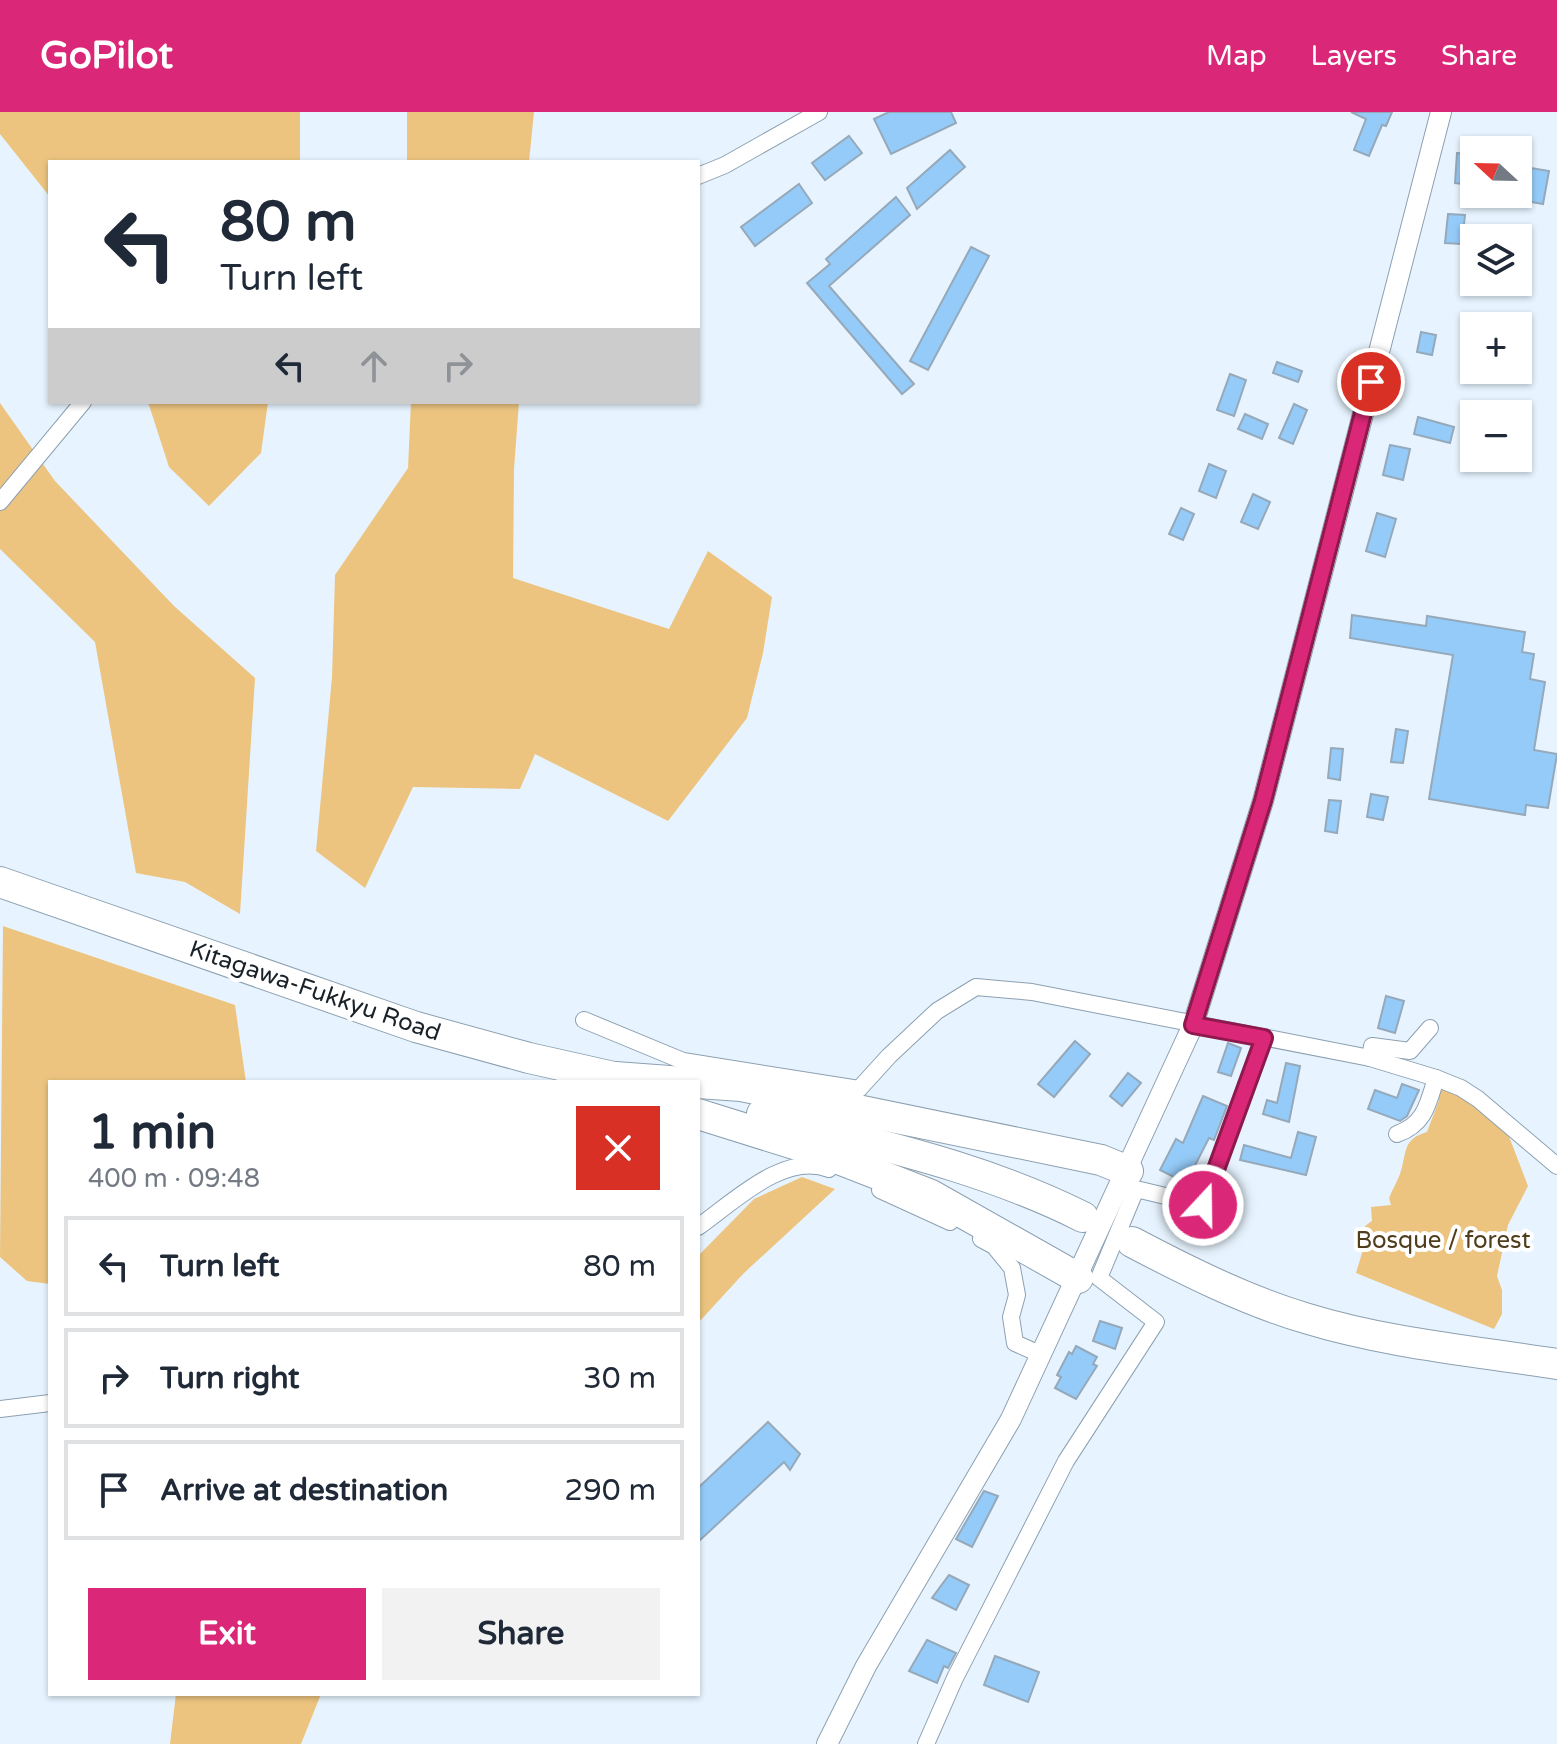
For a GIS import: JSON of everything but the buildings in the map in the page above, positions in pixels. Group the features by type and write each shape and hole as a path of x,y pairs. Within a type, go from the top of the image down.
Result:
{"highway":[{"name":"Kitagawa-Fukkyu Road","path":"0,882 416,1027 625,1080"},
{"path":"700,1083 741,1086 885,1115 1101,1160 1128,1171"},
{"path":"700,1098 978,1172 1049,1199 1083,1217"},
{"path":"700,1115 826,1154 931,1195 1078,1278"},
{"path":"1132,1242 1181,1268 1303,1318 1390,1338 1557,1364"}],"street":[{"path":"700,175 725,165 819,112"},
{"path":"827,1744 866,1666 1011,1419 1193,1025 1263,801 1441,112"},
{"path":"0,502 81,404"},
{"path":"584,1020 683,1061 859,1089 937,1011 976,987 1032,992 1370,1058 1436,1078 1478,1099 1557,1166"},
{"path":"1370,1058 1372,1046 1410,1051 1430,1028"},
{"path":"926,1744 955,1678 1066,1461 1156,1322 1099,1278 1136,1189 1203,1205 1264,1038"},
{"path":"1397,1134 1418,1123 1425,1113 1436,1078"},
{"path":"700,1226 785,1169 814,1164 939,1216 994,1246 1012,1268 1017,1295 1011,1317 1015,1343 1042,1355"},
{"path":"0,1409 48,1403"}],"green space":[{"path":"0,112 300,112 300,160 48,160 48,194 0,134"},
{"path":"407,112 534,112 529,160 407,160"},
{"path":"0,403 55,481 174,606 255,678 240,914 185,882 136,873 95,642 0,549"},
{"path":"149,404 268,404 261,453 209,506 169,467"},
{"path":"411,404 519,404 514,469 513,578 669,629 708,551 772,597 763,653 747,718 668,821 535,754 520,789 413,787 365,888 316,851 332,677 335,575 408,468"},
{"path":"3,926 235,1005 246,1080 48,1080 48,1284 27,1281 0,1257"},
{"name":"Bosque / forest","path":"1430,1072 1505,1126 1528,1186 1508,1225 1497,1276 1502,1290 1502,1314 1494,1329 1356,1273 1365,1243 1358,1236 1362,1228 1367,1229 1365,1226 1372,1221 1371,1207 1391,1205 1389,1198 1400,1175 1408,1145 1427,1132 1439,1100"},
{"path":"802,1177 835,1189 744,1273 700,1321 700,1254 754,1199"},
{"path":"176,1696 320,1696 301,1744 170,1744"}],"route":[{"path":"1203,1205 1264,1038 1193,1025 1263,801 1371,382"}]}
